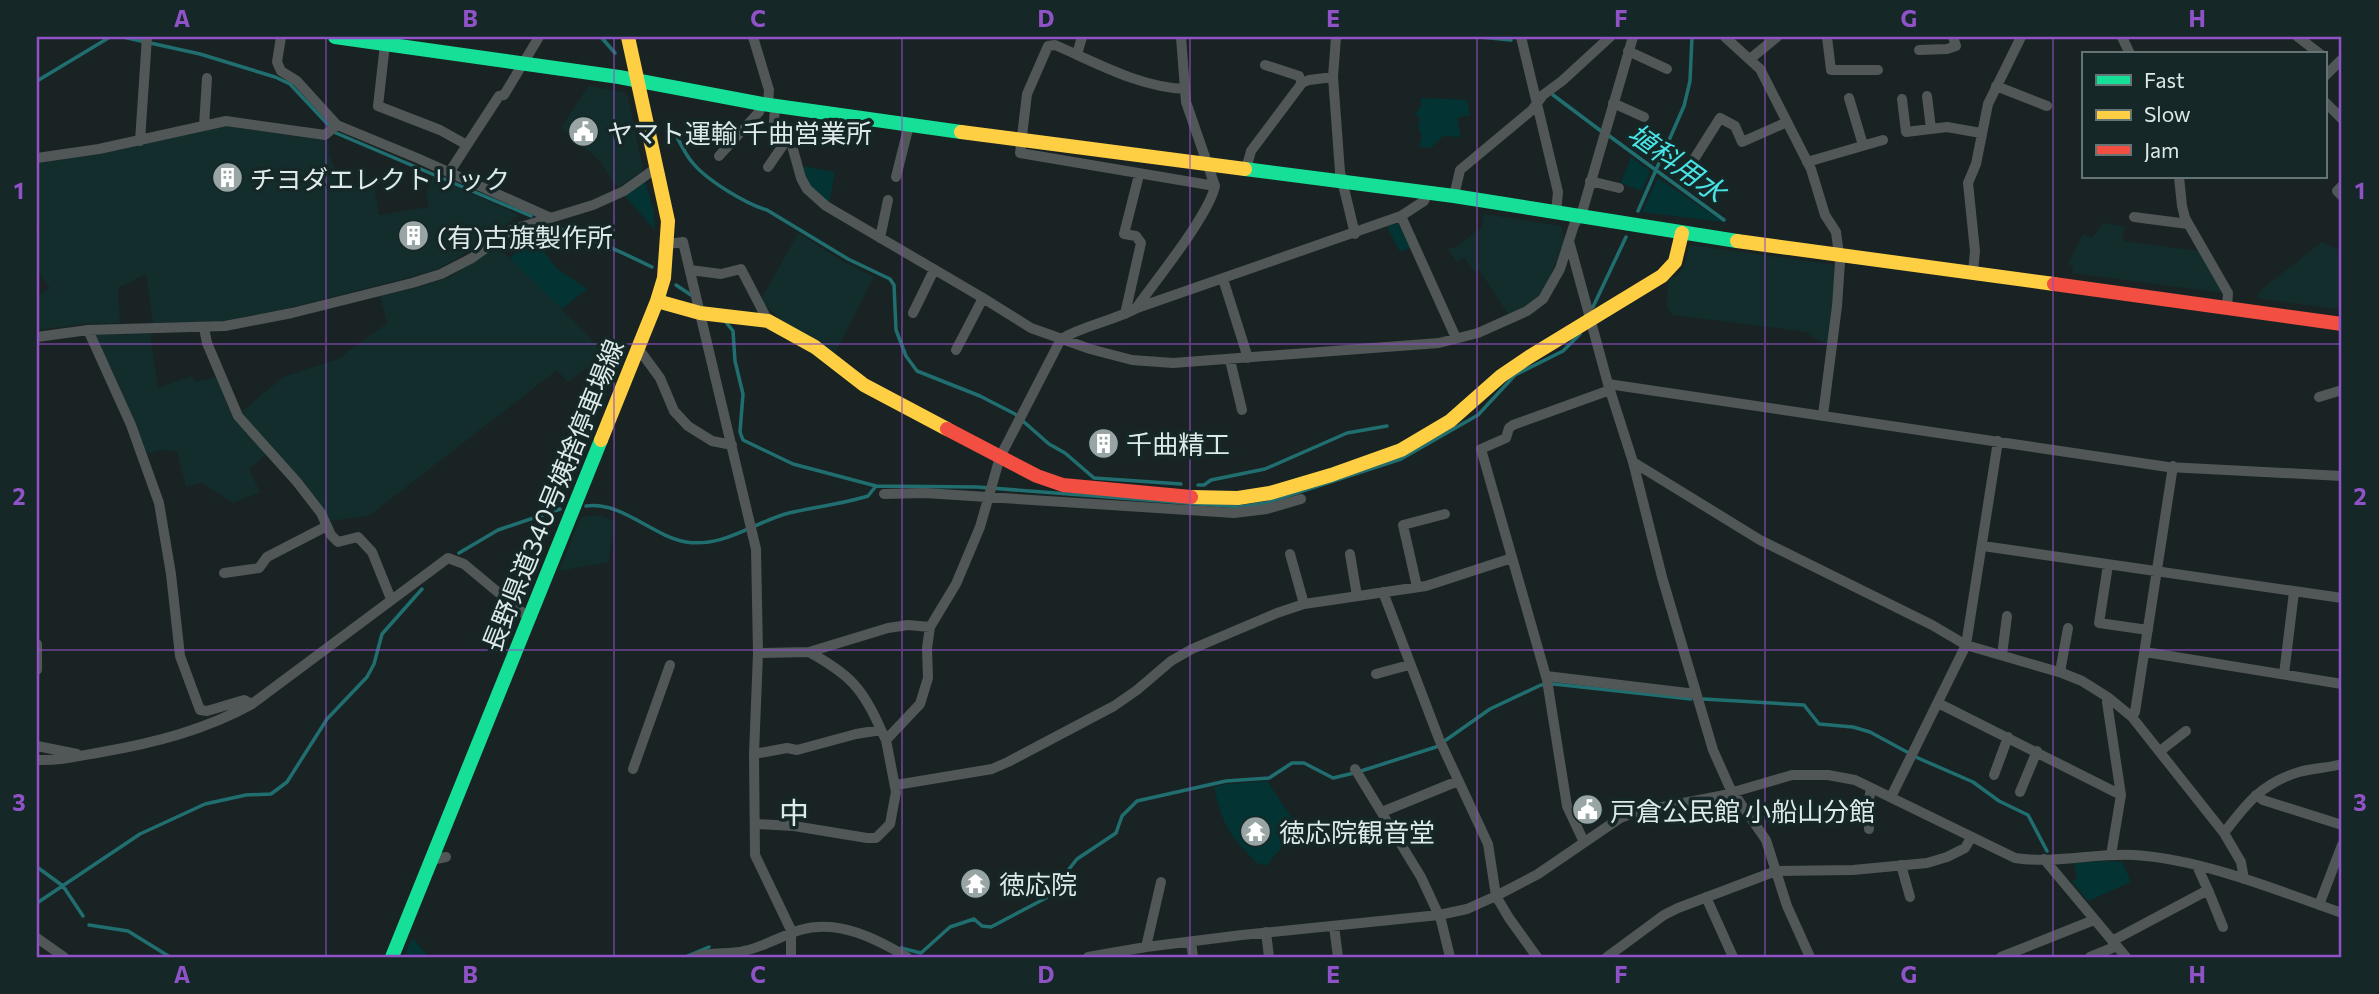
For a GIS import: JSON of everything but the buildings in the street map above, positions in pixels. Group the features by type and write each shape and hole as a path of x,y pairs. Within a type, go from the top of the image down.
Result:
{"street":[{"path":"281,37 277,62 281,71 297,81 333,128 449,173 551,218"},
{"path":"335,37 639,81 768,105 1428,192 1682,233 2342,324"},
{"path":"449,173 499,96 504,95 539,37"},
{"name":"長野県道340号姨捨停車場線","path":"391,957 657,302 664,278 668,221 628,37"},
{"path":"753,37 769,90 768,105 774,122 788,138 807,189 838,215 1031,328 1061,340 1132,360 1174,363 1439,343 1478,333 1527,311 1543,299 1560,270 1578,216 1583,209 1633,37"},
{"path":"1077,54 1082,37"},
{"path":"1137,308 1199,217 1213,195 1215,186 1186,102 1181,37"},
{"path":"1336,37 1333,77 1337,146 1354,234"},
{"path":"1522,37 1558,192 1556,213"},
{"path":"1454,196 1460,170 1532,110 1543,95 1610,37"},
{"path":"1725,37 1760,69 1807,162 1825,215 1836,232 1839,254 1837,306 1823,415"},
{"path":"1750,59 1777,37"},
{"path":"1827,37 1831,70 1878,70"},
{"path":"1973,272 1975,251 1968,183 1976,164 1988,104 2021,37"},
{"path":"2298,37 2317,52"},
{"path":"140,141 147,40"},
{"path":"1919,50 1947,49 1954,41"},
{"path":"385,44 378,106 440,130 467,145"},
{"path":"1185,89 1132,79 1055,45 1048,46 1027,94 1020,153 1215,186"},
{"path":"1628,51 1667,69"},
{"path":"2326,59 2334,67"},
{"path":"2326,75 2342,59"},
{"path":"1265,65 1298,76 1302,83"},
{"path":"1246,169 1251,151 1302,83 1333,77"},
{"path":"204,127 207,78"},
{"path":"1996,86 2047,106"},
{"path":"1927,96 1931,129"},
{"path":"1849,98 1863,145"},
{"path":"1902,99 1906,132 1947,127 1981,133"},
{"path":"1613,103 1644,117"},
{"path":"2326,103 2342,119"},
{"path":"719,156 768,105"},
{"path":"1691,164 1720,118 1735,126 1742,142 1787,122"},
{"path":"37,158 140,141 226,121 325,135 333,128"},
{"path":"896,177 909,125"},
{"path":"768,167 788,138"},
{"path":"1807,162 1883,140"},
{"path":"1096,167 1099,150"},
{"path":"1125,314 1141,243 1136,236 1124,234 1150,157"},
{"path":"37,337 88,330 204,328 292,313 441,274 472,258 511,230 593,205 624,191 656,168"},
{"path":"2179,178 2182,206 2188,224 2228,293 2227,309"},
{"path":"1590,181 1619,188"},
{"path":"2342,186 2337,191 2342,196"},
{"path":"754,754 787,748 797,750 856,734 883,735 920,704 928,678 927,648 930,627 956,584 980,527 1000,457 1061,340 1078,330 1137,308 1401,216 1424,201 1428,192"},
{"path":"880,238 888,200"},
{"path":"1401,216 1456,338"},
{"path":"2134,217 2188,224"},
{"path":"657,302 700,313 768,321 815,347 864,385 1037,476 1063,485 1238,498 1270,493 1363,464 1401,450 1450,421 1501,376 1662,276 1675,262 1682,233"},
{"path":"1569,240 1713,750 1734,792 1766,840 1787,906 1810,957"},
{"path":"668,244 683,242 752,528 758,568 755,855 791,934 791,957"},
{"path":"690,270 721,274 741,269 768,321"},
{"path":"913,313 934,270"},
{"path":"1223,279 1248,358"},
{"path":"956,350 983,298"},
{"path":"204,328 207,343 238,416 297,482 321,513 331,535 338,542 358,537 372,552 391,599"},
{"path":"88,330 131,425 159,503 170,565 180,656 200,710 207,711 244,700 252,704"},
{"path":"638,348 660,378 674,411 688,426 712,441 732,445"},
{"path":"1230,360 1242,410"},
{"path":"1584,842 1567,806 1547,682 1481,449 1506,438 1513,425 1609,387 1823,415 2173,467 2342,476"},
{"path":"2319,397 2342,390"},
{"path":"1891,797 1966,645 1998,441"},
{"path":"1633,461 1783,553 1932,625 1966,645 2060,672 2082,681 2109,698 2132,717 2224,833 2241,862 2244,879"},
{"path":"2132,717 2145,652 2173,467"},
{"path":"884,494 990,492 1234,513 1267,509 1301,499"},
{"path":"1417,587 1404,525 1445,513"},
{"path":"224,573 259,568 267,557 327,526"},
{"path":"1983,546 2342,598"},
{"path":"1290,554 1304,604"},
{"path":"1350,554 1357,596"},
{"path":"37,760 60,761 152,743 204,727 252,704 448,558 464,564 530,616"},
{"path":"896,785 992,769 1008,762 1114,706 1138,690 1171,661 1192,649 1277,613 1304,604 1417,587 1512,558"},
{"path":"2108,565 2099,623 2148,630"},
{"path":"1383,592 1441,743 1488,844 1496,896 1537,957"},
{"path":"2284,674 2294,592"},
{"path":"2002,655 2007,616"},
{"path":"758,653 809,652 888,628 908,625 930,627"},
{"path":"2060,672 2068,628"},
{"path":"37,644 37,670"},
{"path":"755,824 794,826 848,837 876,838 890,824 896,785 883,735 870,703 853,682 809,652"},
{"path":"2145,652 2342,684"},
{"path":"633,769 670,665"},
{"path":"1376,674 1409,665"},
{"path":"1547,682 1696,694"},
{"path":"2109,698 2107,702 2121,795 2111,855"},
{"path":"1938,703 2121,795"},
{"path":"2160,751 2186,731"},
{"path":"1994,775 2008,737"},
{"path":"37,746 83,756"},
{"path":"2020,792 2036,751"},
{"path":"2224,833 2249,799 2256,794 2300,772 2342,764"},
{"path":"1355,769 1421,877 1439,915 1450,957"},
{"path":"1088,957 1135,953 1146,947 1439,915 1467,909 1538,874 1620,818 1734,792 1792,775 1828,775 1855,780 2015,858 2137,855 2197,866 2244,879 2342,913"},
{"path":"1382,812 1458,780"},
{"path":"1869,829 1868,806 1871,788"},
{"path":"2256,794 2263,800 2342,825"},
{"path":"1607,957 1664,915 1776,871 1853,870 1927,863 1965,848 1971,838"},
{"path":"2319,905 2342,845"},
{"path":"431,860 446,857"},
{"path":"2044,859 2126,957"},
{"path":"1901,865 1910,897"},
{"path":"2197,866 2223,927"},
{"path":"1146,947 1161,882"},
{"path":"2090,957 2208,890"},
{"path":"1706,897 1733,957"},
{"path":"2001,957 2094,920"},
{"path":"696,957 708,952 718,954 745,951 818,926 837,927 874,939 907,957"},
{"path":"1334,926 1338,957"},
{"path":"1266,932 1269,957"},
{"path":"37,938 64,957"},
{"path":"1191,942 1193,957"}],"shaded area":[{"path":"588,86 623,92 628,97 643,170 618,188 600,161 561,128"},
{"path":"1421,98 1467,100 1470,115 1457,118 1461,137 1443,136 1431,148 1419,147 1422,136 1418,128 1420,118 1415,114 1421,106"},
{"path":"226,126 329,141 329,154 339,180 348,185 374,186 379,215 429,207 426,193 433,176 519,215 473,249 440,268 289,308 223,321 153,323 146,274 118,288 120,323 83,324 37,330 37,297 50,288 37,270 37,231 41,228 37,221 37,163 100,154"},
{"path":"1631,157 1650,171 1642,191 1621,183"},
{"path":"802,166 835,172 829,203 811,188"},
{"path":"1658,178 1723,222 1642,212"},
{"path":"645,181 654,212 655,230 625,196"},
{"path":"1484,214 1561,226 1565,239 1540,296 1510,317 1479,270 1475,272 1464,257 1457,262 1447,248 1455,248 1481,228"},
{"path":"1396,223 1410,248 1400,252 1387,227"},
{"path":"2103,223 2124,227 2123,241 2199,251 2224,293 2072,273 2073,267 2068,264 2083,234 2092,238"},
{"path":"798,233 874,277 834,355 783,322 760,301"},
{"path":"536,238 553,264 587,289 562,309 509,258"},
{"path":"2322,242 2342,251 2342,310 2256,298 2262,289"},
{"path":"496,245 587,334 604,356 568,382 557,370 369,516 329,521 324,511 241,412 283,377 338,359 387,323 380,296 452,276"},
{"path":"1689,245 1836,265 1828,344 1807,332 1672,315 1667,301 1668,280 1678,275 1686,262"},
{"path":"150,334 158,388 192,376 195,382 217,377 235,418 266,454 249,469 260,492 233,503 202,483 186,487 177,451 160,450 147,454 95,338 96,335"},
{"path":"600,515 615,522 608,562 559,571 581,517"},
{"path":"1267,781 1298,827 1266,866 1261,863 1260,866 1225,823 1214,787"},
{"path":"2122,862 2131,882 2088,901 2072,882 2077,877 2074,863"},
{"path":"412,938 429,957 404,957"}],"waterway":[{"path":"37,81 110,37"},
{"path":"123,37 200,54 275,77 290,84 336,133 531,216"},
{"path":"601,37 615,53"},
{"path":"1480,37 1511,40"},
{"path":"1638,211 1684,106 1690,81 1692,37"},
{"name":"埴科用水","path":"1553,95 1601,131"},
{"path":"672,129 692,162 716,184 767,210 848,259 890,279 894,285 896,330 906,356 917,371 980,396 1015,414 1094,478 1181,484"},
{"name":"埴科用水","path":"1608,135 1724,220"},
{"path":"553,227 591,239 652,267"},
{"path":"1593,307 1626,237"},
{"path":"676,285 691,295"},
{"path":"725,321 733,331 735,361 743,394 740,432 743,440 793,464 876,486 977,487 1239,507 1266,503 1401,459 1478,415 1515,375 1563,351 1580,334"},
{"path":"1198,485 1265,469 1347,433 1387,426"},
{"path":"586,506 612,509 673,539 700,543 726,538 789,513 868,496 876,486"},
{"path":"459,553 498,530 560,509"},
{"path":"37,903 140,834 205,804 246,795 271,794 287,782 327,719 367,677 374,664 382,634 422,589"},
{"path":"1361,771 1436,747 1490,709 1541,685 1554,684 1691,699"},
{"path":"1703,699 1804,705 1819,724 1853,727 1870,732 1918,758 1973,782 1999,801 2028,815 2047,851"},
{"path":"901,948 921,953 950,927 974,919 982,926 991,927 1046,898 1077,859 1116,833 1122,816 1137,801 1226,781 1269,778 1292,763 1304,763 1333,778 1354,773"},
{"path":"37,867 63,886 83,916"},
{"path":"89,925 128,931 170,957"},
{"path":"685,957 709,947"}],"traffic: fast":[{"path":"335,37 619,77 762,104 961,132"},
{"path":"1245,169 1454,196 1737,241"},
{"path":"392,957 601,440"}],"traffic: slow":[{"path":"601,440 657,301 664,278 668,221 628,37"},
{"path":"961,132 1245,169"},
{"path":"1191,497 1238,498 1270,493 1401,450 1450,421 1501,376 1529,357 1662,276 1675,262 1682,233"},
{"path":"1737,241 2054,284"},
{"path":"657,301 700,313 768,321 815,347 864,385 947,429"}],"traffic: jam":[{"path":"2054,284 2342,324"},
{"path":"947,429 1037,476 1063,485 1191,497"}],"place":[{"name":"ヤマト運輸 千曲営業所","path":"584,132"},
{"name":"チヨダエレクトリック","path":"227,178"},
{"name":"(有)古旗製作所","path":"414,236"},
{"name":"千曲精工","path":"1103,443"},
{"name":"戸倉公民館 小船山分館","path":"1587,810"},
{"name":"徳応院観音堂","path":"1256,831"},
{"name":"徳応院","path":"976,883"}],"district":[{"name":"中","path":"794,811"}]}
